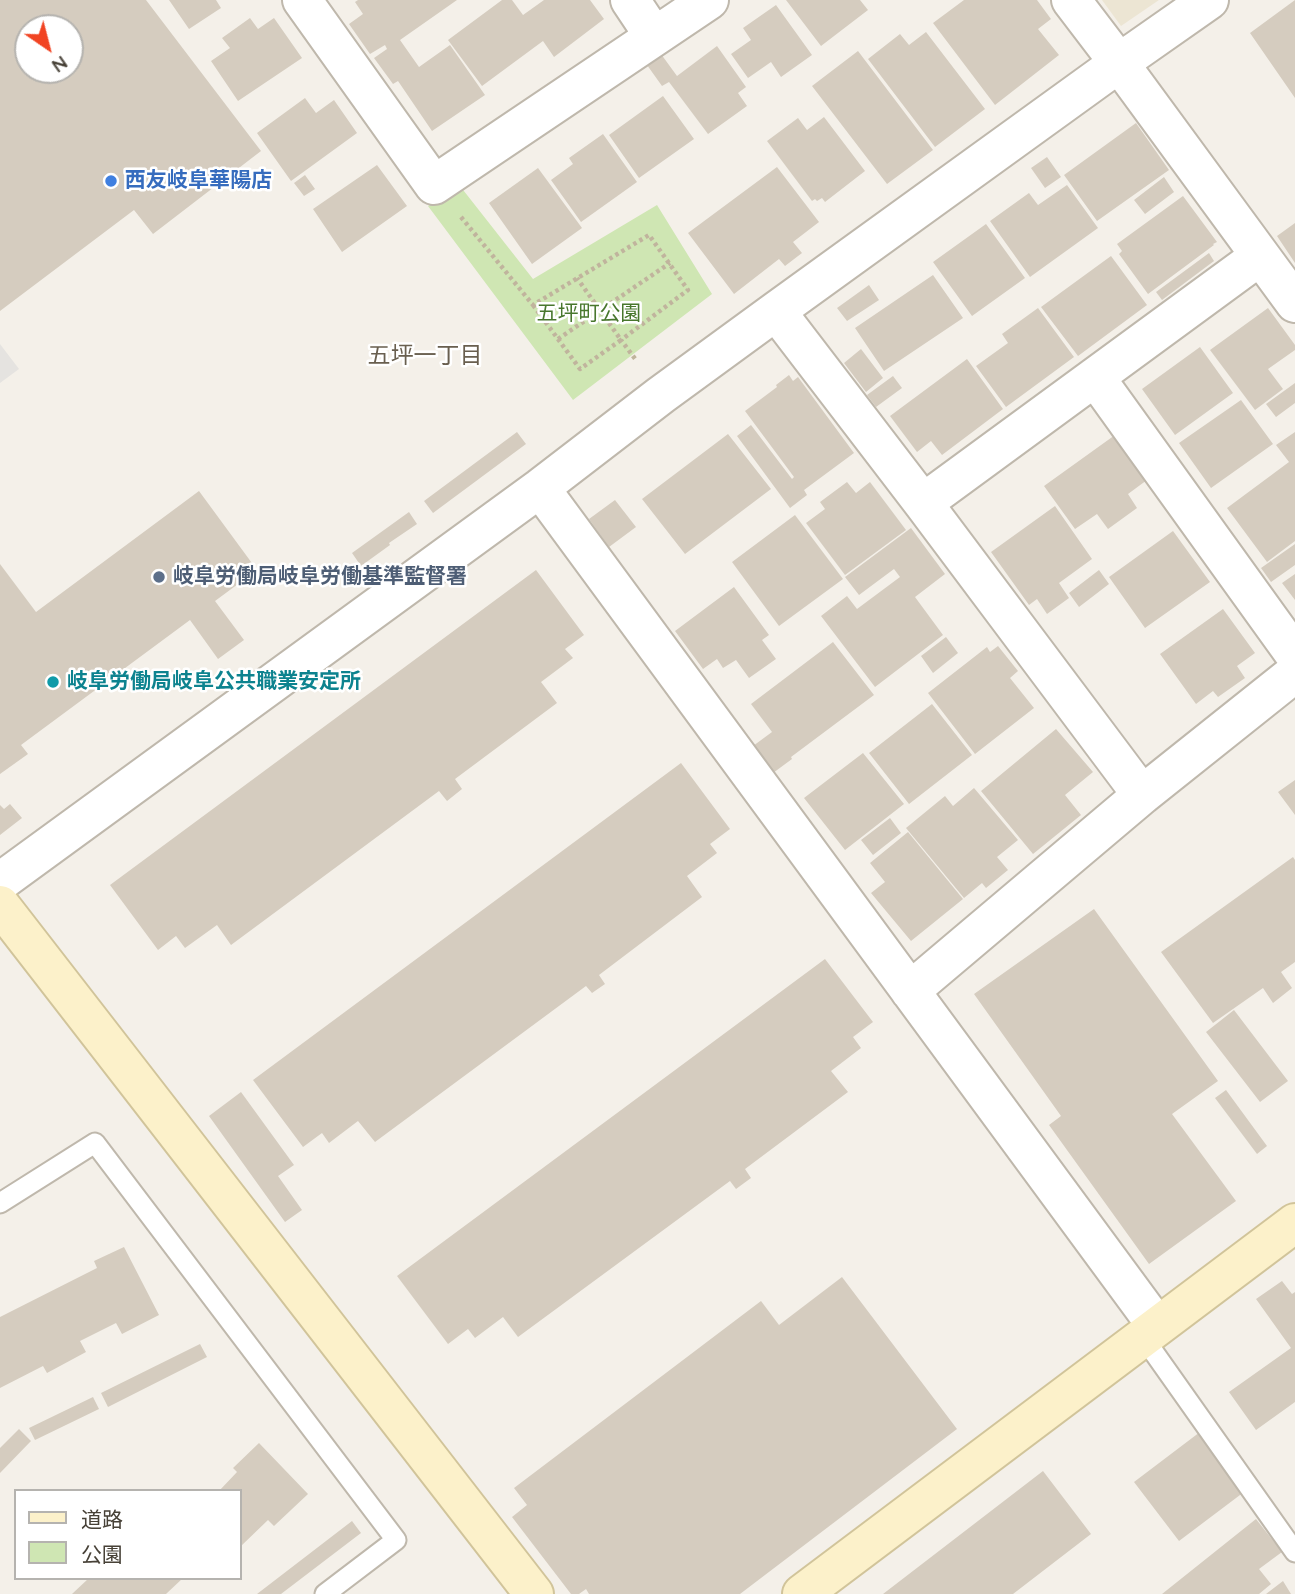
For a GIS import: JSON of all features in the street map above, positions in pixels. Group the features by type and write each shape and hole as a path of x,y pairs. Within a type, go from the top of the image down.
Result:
{"street":[{"path":"302,0 434,185 709,0"},
{"path":"629,0 654,36"},
{"path":"1071,0 1295,303"},
{"path":"0,882 540,488 776,311 1119,62 1209,0"},
{"path":"923,503 1260,256"},
{"path":"776,311 1142,795"},
{"path":"1095,377 1295,655"},
{"path":"540,488 910,990 1150,1332"},
{"path":"910,990 1142,795 1295,673"},
{"path":"0,905 534,1594"},
{"path":"802,1594 1295,1223"}],"lane":[{"path":"0,1202 95,1143 396,1540 325,1594"},
{"path":"1150,1332 1295,1552"}],"path":[{"path":"434,185 533,305 580,369 688,290 649,234 533,305"},
{"path":"558,339 670,263"},
{"path":"577,278 661,395"}],"shaded area":[{"path":"1102,0 1159,0 1121,26"},
{"path":"0,344 19,369 0,383"}],"green space":[{"name":"五坪町公園","path":"460,186 533,279 657,205 712,294 573,400 428,206"}],"building":[{"name":"西友岐阜華陽店","path":"0,0 146,0 261,151 153,234 134,210 0,311"},
{"path":"169,0 216,0 221,8 189,29"},
{"path":"457,0 400,40 419,67 450,45 485,95 432,131 398,81 393,84 374,58 387,49 385,45 370,54 349,24 363,14 355,2"},
{"path":"502,0 512,0 523,15 544,0 590,0 604,19 554,57 543,41 482,86 448,40"},
{"path":"786,0 860,0 868,10 821,46"},
{"path":"964,0 1037,0 1051,19 1038,29 1059,55 995,105 933,23"},
{"path":"1295,0 1295,98 1250,33"},
{"path":"776,5 812,55 781,77 771,62 748,78 731,54 751,40 743,28"},
{"path":"250,18 258,29 274,18 302,58 238,101 211,61 230,48 222,38"},
{"path":"926,32 985,109 935,147 868,59 900,34 909,45"},
{"path":"717,46 746,87 738,93 747,106 708,134 669,82 662,86 647,65 661,54 677,76"},
{"path":"858,51 933,150 887,184 812,86"},
{"path":"663,96 694,139 639,178 609,135"},
{"path":"305,98 316,113 334,100 357,133 291,181 257,133"},
{"path":"824,117 865,171 825,202 822,198 812,201 767,141 798,118 807,130"},
{"path":"1136,123 1169,170 1097,221 1064,175"},
{"path":"603,134 637,182 581,222 551,180 573,164 569,158"},
{"path":"1047,157 1061,177 1045,188 1031,168"},
{"path":"377,165 407,206 342,252 313,209"},
{"path":"777,167 819,222 793,242 802,253 785,266 779,259 734,294 688,233"},
{"path":"538,168 582,228 532,264 489,203"},
{"path":"305,175 315,189 304,196 294,183"},
{"path":"1164,177 1174,192 1145,214 1134,200"},
{"path":"1067,185 1098,228 1030,277 990,221 1029,193 1038,205"},
{"path":"1183,196 1217,242 1148,294 1119,254 1122,251 1117,244"},
{"path":"1295,223 1295,263 1277,236"},
{"path":"986,224 1025,278 972,316 933,262"},
{"path":"1209,253 1214,261 1162,300 1156,292"},
{"path":"1111,256 1147,305 1078,356 1041,307"},
{"path":"933,275 963,318 884,371 855,328"},
{"path":"869,285 879,300 847,321 837,308"},
{"path":"1038,308 1074,357 1006,407 976,366 1008,343 1002,334"},
{"path":"1268,308 1295,345 1295,350 1268,369 1283,389 1255,410 1210,350"},
{"path":"1200,347 1233,393 1175,435 1142,389"},
{"path":"861,349 883,378 866,392 844,363"},
{"path":"967,359 1003,409 942,455 931,441 917,452 890,416"},
{"path":"789,375 793,381 798,377 854,453 804,490 807,495 790,508 737,436 751,425 792,479 794,477 745,411"},
{"path":"893,376 902,388 876,407 867,395"},
{"path":"1295,383 1295,403 1276,417 1266,404"},
{"path":"1241,400 1273,444 1211,488 1179,443"},
{"path":"517,432 526,444 433,513 424,501"},
{"path":"1295,432 1295,541 1267,562 1227,508 1289,462 1276,445"},
{"path":"728,434 771,489 685,554 642,499"},
{"path":"1115,435 1147,480 1128,494 1137,508 1108,529 1097,514 1075,529 1044,486"},
{"path":"847,482 856,493 870,482 906,530 845,575 806,523 825,509 820,502"},
{"name":"岐阜労働局岐阜公共職業安定所","path":"199,491 257,570 215,601 244,640 218,659 190,620 21,745 28,754 0,774 0,564 36,612"},
{"path":"615,500 636,527 609,547 589,519"},
{"path":"1055,506 1092,559 1059,583 1069,598 1047,614 1037,599 1029,605 991,552"},
{"path":"409,512 417,524 361,566 352,553"},
{"path":"795,515 843,579 779,626 732,562"},
{"path":"911,528 945,574 915,597 943,635 875,687 821,616 847,596 857,609 900,577 894,569 859,595 845,577"},
{"path":"1173,531 1210,582 1145,628 1109,577"},
{"path":"1295,544 1295,565 1271,582 1261,568"},
{"path":"536,570 584,635 565,649 573,658 541,682 557,703 455,779 462,789 447,801 439,791 231,945 217,925 185,948 176,936 158,950 110,885"},
{"path":"1099,570 1109,584 1079,607 1069,593"},
{"path":"1295,574 1295,600 1282,583"},
{"path":"734,587 769,635 762,640 776,659 749,678 736,660 723,668 717,659 703,669 675,631"},
{"path":"1223,609 1255,653 1237,666 1245,678 1218,697 1213,691 1196,704 1160,654"},
{"path":"946,637 958,653 933,673 921,656"},
{"path":"833,642 874,695 773,773 753,746 772,732 751,704"},
{"path":"998,646 1018,671 1010,678 1034,708 975,754 928,693 987,647 990,652"},
{"path":"932,704 972,755 909,804 869,753"},
{"path":"1056,729 1093,772 1065,795 1081,815 1033,854 981,791"},
{"path":"863,753 904,804 845,850 804,798"},
{"path":"681,763 730,829 710,844 717,853 687,876 702,897 599,975 605,984 592,993 586,986 375,1142 358,1121 329,1143 322,1133 303,1147 253,1080"},
{"path":"1295,780 1295,815 1278,792"},
{"path":"974,788 1018,840 997,857 1008,870 986,888 982,883 964,898 906,828 945,796 953,806"},
{"path":"10,804 22,818 0,835 0,805 4,809"},
{"path":"890,818 901,833 873,855 861,840"},
{"path":"908,832 963,899 911,941 871,893 885,882 870,863"},
{"path":"1293,857 1295,962 1281,972 1292,988 1273,1003 1263,988 1213,1023 1161,952"},
{"path":"1094,909 1218,1081 1172,1114 1236,1201 1149,1264 1049,1125 1061,1116 974,994"},
{"path":"825,959 873,1022 853,1037 861,1048 831,1071 848,1092 745,1169 751,1178 736,1189 730,1181 518,1337 503,1317 475,1338 468,1329 448,1344 397,1276"},
{"path":"1234,1010 1288,1081 1260,1102 1206,1032"},
{"path":"1226,1090 1267,1146 1257,1154 1215,1098"},
{"path":"241,1092 294,1165 278,1176 302,1210 285,1222 209,1116"},
{"path":"124,1247 159,1315 122,1334 116,1323 80,1341 86,1352 47,1373 43,1366 0,1388 0,1317 97,1268 94,1261"},
{"path":"842,1277 957,1429 740,1594 589,1594 586,1589 579,1594 571,1594 512,1517 527,1505 514,1488 761,1301 779,1325"},
{"path":"1282,1281 1292,1294 1295,1292 1295,1402 1256,1430 1229,1392 1291,1348 1256,1299"},
{"path":"200,1344 207,1357 108,1407 101,1393"},
{"path":"93,1397 99,1409 35,1440 29,1428"},
{"path":"19,1429 31,1441 0,1473 0,1448"},
{"path":"1200,1432 1244,1492 1179,1541 1134,1482"},
{"path":"259,1443 308,1494 274,1526 268,1520 242,1545 242,1489 221,1489 237,1472 233,1468"},
{"path":"1043,1471 1091,1534 1013,1594 883,1594"},
{"path":"1256,1519 1282,1552 1259,1569 1271,1584 1259,1594 1162,1594"},
{"path":"352,1521 361,1533 281,1594 257,1594"},
{"path":"87,1580 181,1580 166,1594 72,1594"},
{"path":"1283,1581 1291,1594 1266,1594"}],"place":[{"name":"西友岐阜華陽店","path":"111,181"},
{"name":"岐阜労働局岐阜労働基準監督署","path":"159,577"},
{"name":"岐阜労働局岐阜公共職業安定所","path":"53,682"}],"district":[{"name":"五坪一丁目","path":"425,356"}]}
